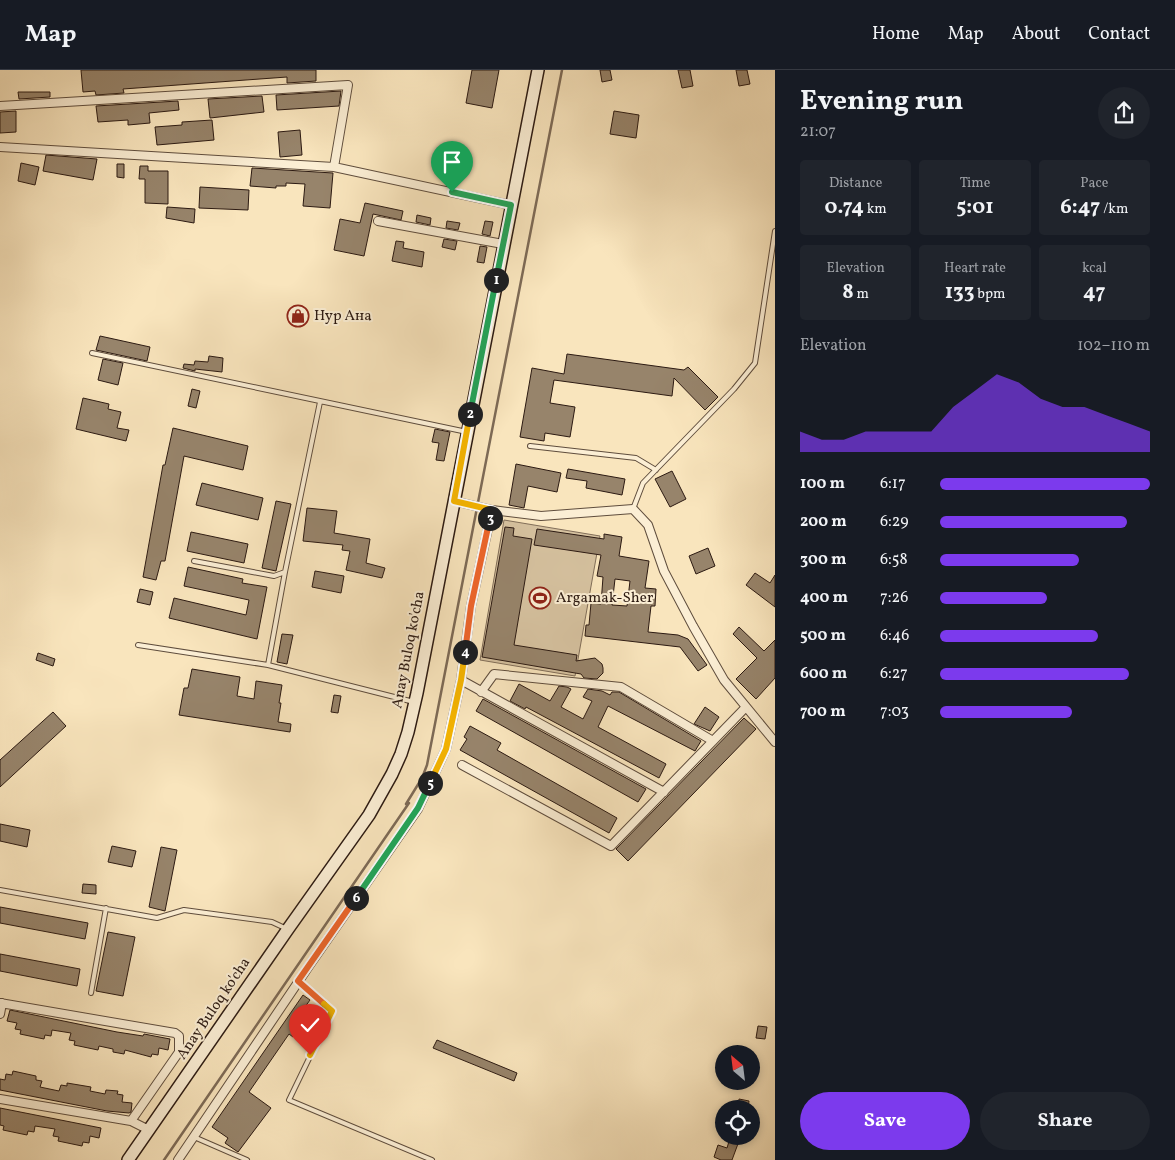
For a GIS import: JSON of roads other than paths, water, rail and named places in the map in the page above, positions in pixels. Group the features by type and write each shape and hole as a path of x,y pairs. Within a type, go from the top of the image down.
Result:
{"main road":[{"name":"Anay Buloq ko'cha","path":"128,1160 369,815 388,781 406,739 415,702 538,70"}],"street":[{"path":"0,106 348,84 334,167"},
{"path":"0,147 334,167 511,205"},
{"path":"378,221 503,244"},
{"path":"454,501 492,510 542,516 633,509 648,525 664,571 724,680 773,737"},
{"path":"178,1160 298,981 418,808 446,749 461,680 471,606 492,510"},
{"path":"481,692 494,674 621,687 713,741"},
{"path":"461,680 664,792"},
{"path":"462,765 612,846 746,707"},
{"path":"0,1014 1,1003 175,1033 179,1036 179,1052 130,1121"},
{"path":"0,1098 130,1121 149,1130"}],"lane":[{"path":"633,509 643,483 734,389 755,363 775,231"},
{"path":"92,353 467,432"},
{"path":"268,665 320,402"},
{"path":"530,446 636,458 656,470"},
{"path":"194,561 274,576 285,572"},
{"path":"138,645 268,665 415,702"},
{"path":"0,890 158,918 184,910 272,922 288,929"},
{"path":"90,993 106,908"},
{"path":"298,981 332,1011 289,1100 432,1160"},
{"path":"194,1137 247,1160"}],"waterway":[{"path":"164,1160 409,803 406,804 422,778 427,765 562,70"}],"place":[{"name":"Нур Ана","path":"298,316"},
{"name":"Argamak-Sher","path":"540,598"}]}
